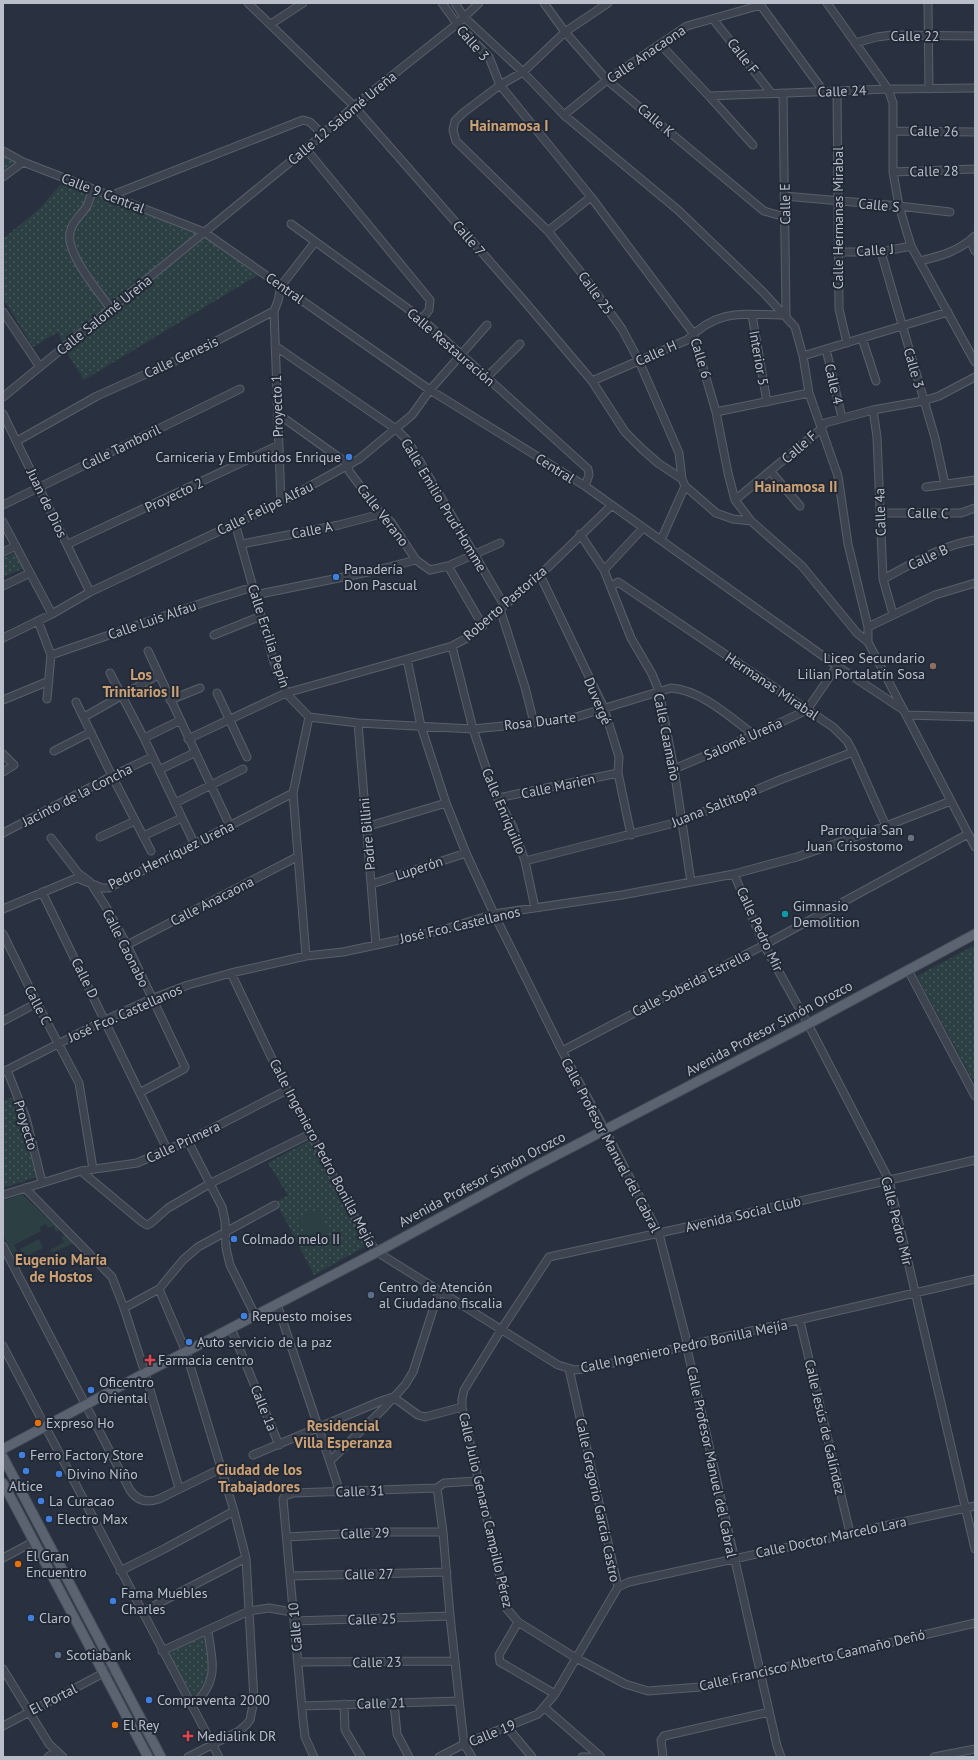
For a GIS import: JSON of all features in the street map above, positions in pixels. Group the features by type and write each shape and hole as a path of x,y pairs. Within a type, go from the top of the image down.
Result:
{"main road":[{"name":"Avenida Profesor Simón Orozco","path":"3,1449 808,1024 975,934"},
{"path":"3,1457 115,1667 161,1757"},
{"path":"3,1483 148,1757"}],"street":[{"name":"Calle 7","path":"248,3 354,106 592,381 626,432 642,449 684,483 716,513 733,519 750,521"},
{"path":"270,24 303,3"},
{"name":"Calle 3","path":"442,3 457,24 489,57 500,84"},
{"name":"Calle 3","path":"455,3 464,17 522,72 564,115 678,210 786,316 795,327 803,356 810,393 823,426 838,476 848,544 868,627 868,642"},
{"name":"Calle 12 Salomé Ureña","path":"204,232 306,149 354,106 457,24 479,3"},
{"name":"Calle K","path":"544,3 565,32 607,80 764,211 785,217"},
{"path":"500,84 522,72 565,32 608,3"},
{"path":"837,3 830,6 888,89 893,103 893,172 899,206 911,246 975,362"},
{"path":"928,3 929,89"},
{"path":"760,4 824,92"},
{"name":"Calle Anacaona","path":"564,115 607,80 687,26 760,4"},
{"name":"Calle F","path":"714,19 772,94"},
{"name":"Calle 22","path":"855,43 877,37 975,36"},
{"path":"660,44 710,96 753,145"},
{"name":"Calle 25","path":"500,84 455,121 453,130 456,141 548,231 583,275 622,329 639,360 679,453 684,483"},
{"name":"Calle 6","path":"500,84 591,197 694,333 716,412 735,500 750,521 802,566 857,633 868,642"},
{"name":"Calle 24","path":"710,96 888,89 975,88"},
{"name":"Calle Hermanas Mirabal","path":"838,92 839,310 846,343"},
{"name":"Calle E","path":"783,94 786,316"},
{"path":"110,196 303,120 310,122 322,134"},
{"name":"Calle 26","path":"893,131 975,132"},
{"path":"306,149 430,300 429,310 422,319"},
{"name":"Calle 9 Central","path":"3,151 23,162 204,232"},
{"path":"3,177 23,162"},
{"name":"Calle 28","path":"893,172 975,170"},
{"path":"93,189 87,206 70,230 71,243 76,257 92,284 111,309"},
{"name":"Calle S","path":"784,196 950,212"},
{"path":"548,231 591,197"},
{"name":"Calle Restauración","path":"291,224 422,319 588,469 589,476 585,486"},
{"name":"Central","path":"204,232 430,390 585,486 904,712"},
{"name":"Calle Salomé Ureña","path":"3,397 204,232"},
{"path":"920,261 941,256 959,249 973,238 975,251"},
{"path":"274,310 278,301 281,286 315,242"},
{"name":"Calle J","path":"839,252 881,252 911,246"},
{"name":"Calle 3","path":"881,252 923,401 935,438 946,484"},
{"name":"Proyecto 1","path":"274,310 281,502"},
{"name":"Calle Genesis","path":"17,441 97,396 195,352 274,310"},
{"path":"3,312 40,367"},
{"path":"803,356 948,312"},
{"name":"Calle H","path":"592,381 686,340 694,333 722,316 741,313 752,315 786,316"},
{"name":"Interior 5","path":"752,315 767,402"},
{"name":"Calle Felipe Alfau","path":"3,638 52,614 90,592 281,502 359,459 412,415 430,390 487,325"},
{"path":"862,338 876,381"},
{"path":"486,377 520,344"},
{"path":"966,346 975,345"},
{"name":"Calle Emilio Prud'Homme","path":"275,346 396,429 408,440 434,486 476,554 502,607 534,723"},
{"name":"Calle 4","path":"826,349 842,418"},
{"path":"823,426 842,418 873,410 923,401 939,396 975,377"},
{"name":"Calle Tamboril","path":"3,505 240,388"},
{"path":"716,412 810,393"},
{"name":"Calle 4a","path":"873,410 877,437 883,579 893,614"},
{"name":"Juan de Dios","path":"3,414 68,544 90,592"},
{"name":"Calle Verano","path":"278,414 348,464 349,471 381,514 391,522 416,560 431,571 448,566 500,543"},
{"name":"Calle F","path":"735,500 771,472 823,426"},
{"name":"Proyecto 2","path":"68,544 279,445"},
{"path":"771,472 800,506"},
{"path":"926,487 975,480"},
{"path":"661,540 684,483"},
{"name":"Roberto Pastoriza","path":"188,739 286,693 407,660 452,646 483,626 502,607 540,575 580,534 612,505"},
{"name":"Calle C","path":"881,512 961,513 975,508"},
{"name":"Calle A","path":"242,544 339,525 381,514"},
{"path":"3,522 52,614"},
{"name":"Calle Ercilia Pepín","path":"235,523 274,662 286,693 309,717"},
{"path":"604,570 643,528"},
{"name":"Calle Caamaño","path":"580,534 604,570 631,638 652,674 659,691 674,769 691,882"},
{"name":"Calle B","path":"883,579 960,542 975,540"},
{"path":"3,552 16,546"},
{"path":"255,595 373,571 416,560"},
{"path":"448,566 483,626"},
{"path":"3,586 30,573"},
{"name":"Duvergé","path":"540,575 604,708 619,757 618,773 631,834"},
{"name":"Hermanas Mirabal","path":"611,587 618,582 833,727 847,741 853,752 886,826"},
{"path":"868,627 935,595 975,583"},
{"name":"Calle Luis Alfau","path":"51,655 253,587"},
{"path":"214,635 261,616"},
{"path":"38,621 51,655 47,699"},
{"path":"868,642 975,847"},
{"name":"Calle Enriquillo","path":"452,646 473,729 494,792 513,827 525,862 535,908"},
{"path":"148,651 179,721 194,753 212,785 230,826"},
{"name":"Calle Profesor Manuel del Cabral","path":"407,660 421,726 446,803 466,853 494,914 562,1051 659,1234 688,1346 688,1353 733,1558 777,1746 781,1757"},
{"path":"807,710 837,666"},
{"path":"110,673 144,738 195,845"},
{"path":"84,717 158,675"},
{"path":"3,700 49,681"},
{"path":"170,700 200,688"},
{"name":"Rosa Duarte","path":"309,717 358,723 473,729 576,718 659,691 671,688 682,688 722,711 754,735"},
{"path":"217,693 247,757"},
{"path":"76,702 151,851"},
{"name":"Salomé Ureña","path":"674,769 754,735 807,710"},
{"path":"904,712 975,717"},
{"path":"306,956 293,793 309,717"},
{"path":"144,738 179,721"},
{"name":"Padre Billini","path":"358,723 376,945"},
{"path":"54,750 91,732"},
{"name":"Juana Saltitopa","path":"525,862 682,822 782,779 853,752"},
{"path":"159,770 194,753"},
{"path":"3,754 14,765 3,772"},
{"name":"Jacinto de la Concha","path":"3,833 112,776 152,757"},
{"path":"175,802 243,769"},
{"name":"Calle Marien","path":"498,798 618,773"},
{"name":"Pedro Henríquez Ureña","path":"3,908 77,878 102,888 109,888 195,845 293,793"},
{"name":"José Fco. Castellanos","path":"5,1070 105,1020 152,999 188,985 230,973 306,956 342,952 376,945 442,930 494,914 622,895 734,874 797,857 886,826 951,801"},
{"path":"366,827 446,803"},
{"path":"143,836 182,818"},
{"path":"100,837 135,821"},
{"name":"Calle Sobeida Estrella","path":"562,1051 764,945 968,834"},
{"name":"Calle Caonabo","path":"51,838 78,873 90,882 106,907 127,945 185,1068 141,1092"},
{"name":"Luperón","path":"372,884 466,853"},
{"name":"Calle Anacaona","path":"127,945 297,857"},
{"name":"Calle Pedro Mir","path":"734,874 764,945 808,1024 889,1180 975,1549"},
{"name":"Calle D","path":"42,892 141,1092 168,1151"},
{"name":"Calle C","path":"3,934 36,1003 79,1083 93,1169"},
{"path":"908,970 975,1096"},
{"name":"Calle Ingeniero Pedro Bonilla Mejía","path":"230,973 310,1134 364,1234 377,1252 547,1359 569,1369 582,1370 800,1321 975,1279"},
{"path":"3,1021 36,1003"},
{"name":"Proyecto","path":"5,1070 26,1118 42,1182"},
{"name":"Calle Primera","path":"3,1195 42,1182 93,1169 137,1163 168,1151 287,1090"},
{"path":"81,1172 142,1222 147,1224 151,1223 168,1208 211,1183 310,1134"},
{"path":"188,1141 211,1183 222,1207 226,1248 230,1265 255,1315"},
{"name":"Avenida Social Club","path":"501,1330 549,1256 659,1234 975,1160"},
{"path":"24,1188 112,1277 124,1308 145,1373 179,1488"},
{"path":"124,1308 159,1289 190,1253 225,1231 275,1205"},
{"path":"3,1246 85,1405 130,1490 136,1498 143,1501 153,1501 220,1469"},
{"path":"159,1289 186,1352 220,1469 234,1511 246,1558 254,1709 250,1720 246,1725 188,1757"},
{"path":"330,1461 405,1385 413,1372 439,1291"},
{"path":"277,1304 330,1461 338,1492"},
{"name":"Calle Jesús de Galíndez","path":"800,1321 850,1533"},
{"name":"Calle 1a","path":"231,1328 279,1445"},
{"name":"Calle Julio Genaro Campillo Pérez","path":"501,1330 464,1390 462,1407 477,1480 507,1609 518,1622 576,1658 625,1684 648,1691"},
{"path":"3,1346 162,1651 193,1706 218,1757"},
{"name":"Calle Gregorio García Castro","path":"545,1708 555,1694 618,1587 569,1369"},
{"path":"393,1397 418,1415 425,1417 462,1407"},
{"path":"253,1456 393,1397"},
{"name":"Calle 31","path":"285,1496 293,1493 437,1488 444,1483 477,1480"},
{"path":"437,1488 464,1744 472,1757"},
{"name":"Calle 10","path":"285,1496 283,1498 305,1737 314,1757"},
{"name":"Calle Doctor Marcelo Lara","path":"618,1587 629,1582 733,1558 975,1506"},
{"path":"120,1571 234,1511"},
{"name":"Calle 29","path":"287,1537 380,1532 442,1532"},
{"path":"3,1558 33,1542"},
{"path":"142,1612 246,1558"},
{"name":"Calle 27","path":"291,1576 447,1572"},
{"path":"162,1651 249,1611 269,1608 286,1612 293,1611"},
{"name":"Calle 25","path":"294,1621 450,1616"},
{"path":"518,1622 499,1655 500,1662 555,1694"},
{"name":"Calle Francisco Alberto Caamaño Deñó","path":"648,1691 700,1687 975,1622"},
{"path":"193,1706 206,1692 213,1676 208,1630"},
{"name":"Calle 23","path":"298,1662 455,1661"},
{"name":"El Portal","path":"3,1726 115,1667"},
{"path":"4,1671 49,1744 63,1757"},
{"name":"Calle 21","path":"302,1706 459,1701"},
{"path":"394,1703 397,1734 409,1757"},
{"path":"344,1704 345,1730 360,1757"},
{"path":"545,1708 601,1757"},
{"name":"Calle 19","path":"439,1757 464,1744 531,1718 545,1708"},
{"path":"663,1757 661,1740 664,1736 769,1712"},
{"path":"507,1727 532,1757"},
{"path":"934,1757 975,1749"},
{"path":"48,1757 57,1751"},
{"path":"582,1757 601,1757"}],"shaded area":[{"path":"3,154 18,162 5,174 3,171"},
{"path":"62,183 204,236 258,275 84,380 66,351 58,332 33,347 3,298 3,239 40,208"},
{"path":"15,553 24,568 3,577 3,558"},
{"path":"975,945 975,1077 972,1079 917,976"},
{"path":"14,1096 23,1118 39,1176 3,1188 3,1102"},
{"path":"312,1139 368,1245 314,1275 276,1202 288,1195 268,1163"},
{"path":"22,1194 60,1230 56,1232 53,1226 48,1228 46,1224 40,1227 41,1231 14,1245 20,1257 16,1259 3,1236 3,1201"},
{"path":"319,1209 331,1242 310,1249 298,1217"},
{"path":"65,1235 74,1243 52,1253 50,1250 64,1242 61,1237"},
{"path":"39,1239 43,1248 24,1258 20,1249"},
{"path":"204,1630 212,1666 206,1686 193,1698 166,1648"}],"place":[{"name":"Carniceria y Embutidos Enrique","path":"349,457"},
{"name":"Panadería Don Pascual","path":"336,577"},
{"name":"Liceo Secundario Lilian Portalatín Sosa","path":"933,666"},
{"name":"Parroquia San Juan Crisostomo","path":"911,838"},
{"name":"Gimnasio Demolition","path":"785,914"},
{"name":"Colmado melo II","path":"234,1239"},
{"name":"Centro de Atención al Ciudadano fiscalia","path":"371,1295"},
{"name":"Repuesto moises","path":"244,1316"},
{"name":"Auto servicio de la paz","path":"189,1342"},
{"name":"Farmacia centro","path":"150,1360"},
{"name":"Oficentro Oriental","path":"91,1390"},
{"name":"Expreso Ho","path":"38,1423"},
{"name":"Ferro Factory Store","path":"22,1455"},
{"name":"Altice","path":"26,1471"},
{"name":"Divino Niño","path":"59,1474"},
{"name":"La Curacao","path":"41,1501"},
{"name":"Electro Max","path":"49,1519"},
{"name":"El Gran Encuentro","path":"18,1564"},
{"name":"Fama Muebles Charles","path":"113,1601"},
{"name":"Claro","path":"31,1618"},
{"name":"Scotiabank","path":"58,1655"},
{"name":"Compraventa 2000","path":"149,1700"},
{"name":"El Rey","path":"115,1725"},
{"name":"Medialink DR","path":"188,1736"}],"district":[{"name":"Hainamosa I","path":"509,126"},
{"name":"Hainamosa II","path":"796,487"},
{"name":"Los Trinitarios II","path":"141,684"},
{"name":"Eugenio María de Hostos","path":"61,1268"},
{"name":"Residencial Villa Esperanza","path":"343,1434"},
{"name":"Ciudad de los Trabajadores","path":"259,1478"}]}
